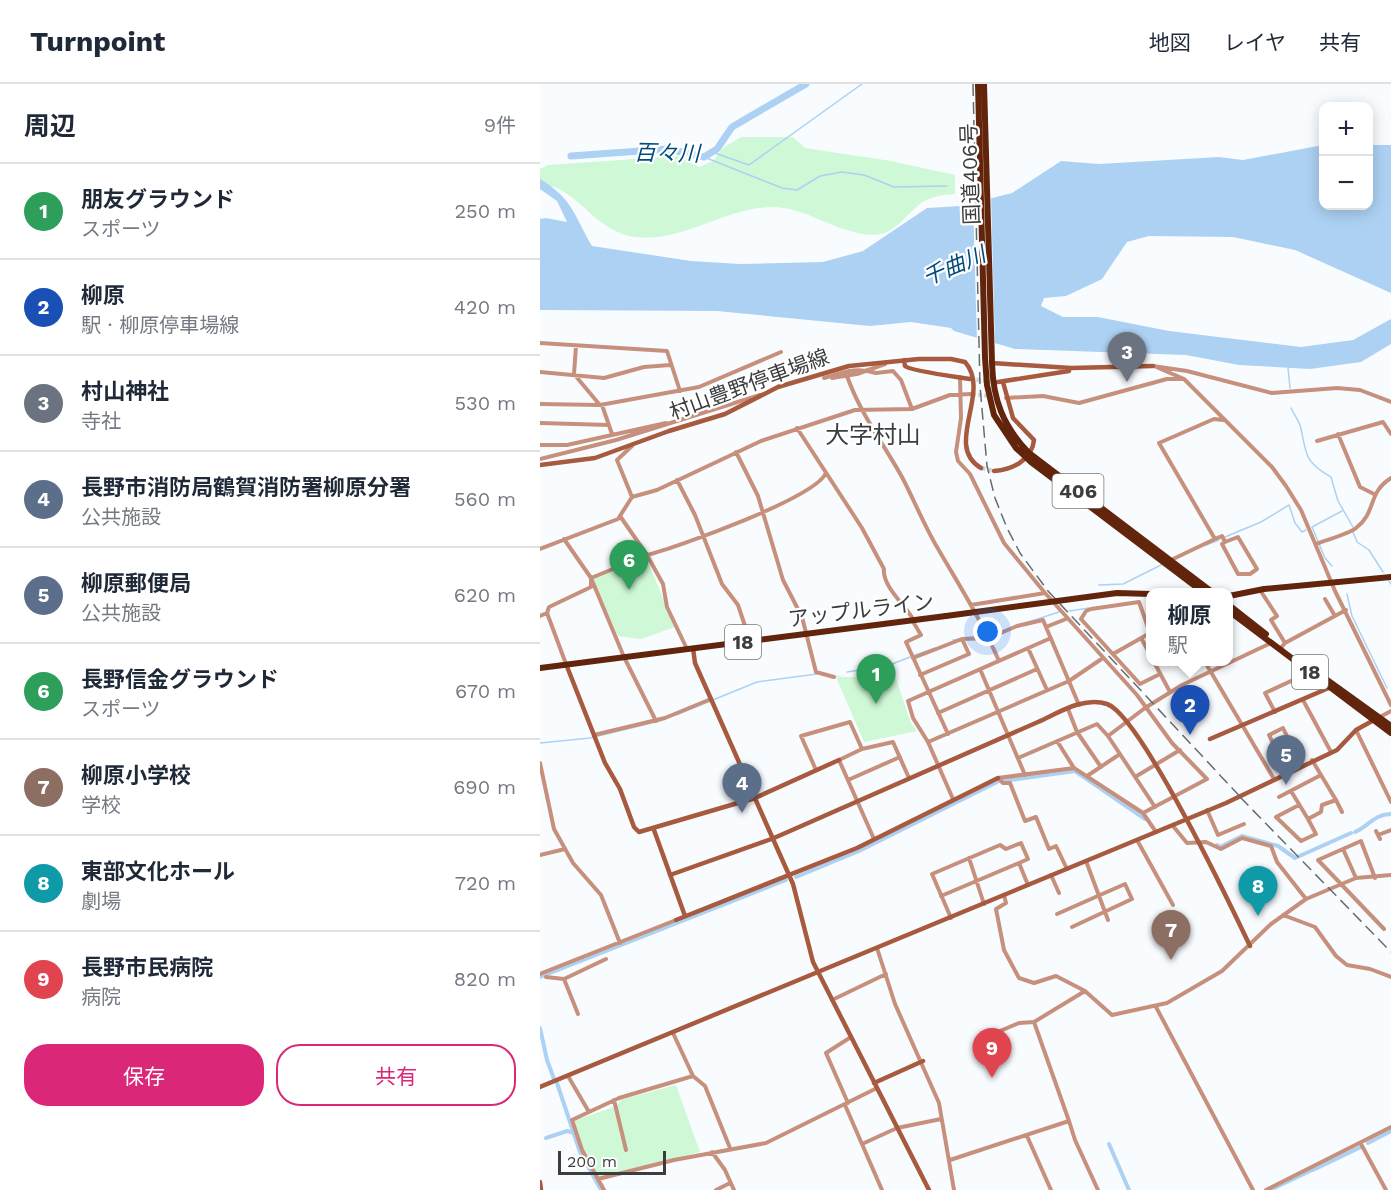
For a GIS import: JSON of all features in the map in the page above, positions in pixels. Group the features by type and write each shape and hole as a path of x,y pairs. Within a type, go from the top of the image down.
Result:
{"highway":[{"name":"国道406号","path":"978,84 989,360 993,386 1001,413 1012,434 1028,455 1168,563 1206,588"},
{"name":"国道406号","path":"984,84 989,360"},
{"name":"国道406号","path":"1168,563 1197,588"},
{"path":"1233,595 1259,590 1391,576"},
{"path":"1191,584 1192,588"},
{"name":"アップルライン","path":"540,668 1117,593 1146,594"},
{"name":"18","path":"1233,608 1391,733"},
{"name":"18","path":"1233,617 1271,643 1282,646"},
{"name":"18","path":"1376,719 1391,726"}],"street":[{"path":"540,344 667,351 680,391"},
{"path":"576,346 576,376 601,405 612,434"},
{"path":"540,404 601,405 680,391 722,380 781,352"},
{"name":"村山豊野停車場線","path":"540,465 595,458 669,430 725,414 761,395 806,378 849,366 890,360 951,359 961,360 970,368 975,386 966,436 967,451 972,463 981,468"},
{"path":"806,378 847,376 890,360"},
{"path":"904,360 908,369 970,379"},
{"path":"989,360 1071,368 1153,366 1186,370 1272,393 1337,388 1360,390 1391,402"},
{"path":"540,372 606,377 644,368 670,365"},
{"path":"1153,366 1184,379 1279,477 1296,501 1332,583 1391,705"},
{"path":"994,471 1013,468 1034,447 1034,437 1017,424 1004,397 1001,382 1071,368"},
{"path":"824,378 870,369 873,372 884,370 896,373 912,410"},
{"path":"847,376 855,398 863,409 872,430 901,475 936,545 989,638 999,661"},
{"path":"960,377 961,418 956,452 958,461 970,474 1004,543 1064,613 1066,619 1137,694 1144,708 1207,780 1143,813"},
{"path":"1004,397 1043,396 1079,404 1167,379 1184,379"},
{"path":"540,549 606,525 620,516 632,497 797,428 863,409 912,410 960,393 971,394"},
{"path":"540,459 616,440 761,395"},
{"path":"1215,539 1159,443 1215,419 1223,420"},
{"path":"540,445 567,445 661,422 667,424"},
{"path":"1317,441 1383,422 1391,434"},
{"path":"540,423 609,425"},
{"path":"797,428 862,528 884,569 883,575 921,635 906,642 948,734"},
{"path":"1338,434 1360,487 1374,494"},
{"path":"632,497 617,460 633,445"},
{"path":"736,452 763,511 783,580 802,616 816,672 834,677"},
{"path":"591,578 763,511 819,483 826,472"},
{"path":"1315,544 1352,530 1370,510 1374,494 1380,485 1391,478"},
{"path":"677,480 722,584 738,605 750,641"},
{"path":"620,516 647,555 663,584 667,607 690,648 798,895 808,947 818,972 929,1190"},
{"path":"1168,563 1222,536 1225,542"},
{"path":"1238,537 1257,569 1250,573 1238,574 1222,544 1225,542 1238,537"},
{"path":"564,539 591,578 624,657 656,721"},
{"path":"591,578 589,590 549,607 547,613 605,763 620,789 634,827 639,832 654,830 755,798 862,749 893,742 909,778"},
{"path":"1259,590 1277,616 1271,620 1282,646 1346,610"},
{"path":"971,605 1045,593"},
{"path":"1325,599 1335,616"},
{"path":"1146,622 1139,602 1086,611 1081,619 1140,684 1160,674"},
{"path":"540,616 547,613"},
{"path":"913,658 962,639 989,638 1041,619 1079,705"},
{"path":"1046,627 1066,619"},
{"path":"1113,654 1146,635"},
{"path":"953,799 908,701 1051,638"},
{"path":"1141,638 1146,647"},
{"path":"920,675 969,654 962,639"},
{"path":"1233,661 1271,643"},
{"path":"1028,648 1047,690"},
{"path":"928,742 1069,681 1103,658"},
{"path":"1156,666 1170,692"},
{"path":"1207,666 1274,778"},
{"path":"1108,736 1144,708 1170,692 1223,666"},
{"path":"1275,713 1265,693 1304,675 1308,668"},
{"path":"980,669 1025,775"},
{"path":"938,713 1037,669"},
{"path":"1210,739 1275,713 1332,686"},
{"path":"594,735 656,721 711,699"},
{"path":"1303,700 1331,752"},
{"path":"670,874 774,838 1068,709 1094,701 1110,705 1128,722 1186,819 1250,946"},
{"path":"1068,709 1077,732 1101,767"},
{"path":"540,1087 1173,826 1331,752 1347,743 1356,730 1391,711"},
{"path":"816,770 801,736 850,722 862,749"},
{"path":"1018,758 1096,724 1108,736 1155,807"},
{"path":"1287,772 1269,735 1282,728 1301,765"},
{"path":"1356,730 1389,792 1391,802"},
{"path":"1057,741 1074,768 1143,813 1156,832"},
{"path":"1135,777 1180,750"},
{"path":"1087,776 1120,754"},
{"path":"848,780 900,757"},
{"path":"839,760 874,839"},
{"path":"1311,760 1342,812"},
{"path":"540,763 554,829 565,849 601,895 620,943"},
{"path":"540,974 874,839 998,778 1074,768"},
{"path":"1279,797 1321,775"},
{"path":"998,778 1003,783 1010,783 1025,821 1036,817 1049,849 1056,846 1067,869"},
{"path":"540,790 546,788"},
{"path":"1291,791 1316,834 1301,841 1276,817 1299,805"},
{"path":"1308,819 1321,812 1322,805 1336,800"},
{"path":"1207,810 1218,835 1244,824"},
{"path":"1173,826 1182,840 1206,843 1221,849 1242,838 1269,845 1277,862 1306,899"},
{"path":"654,830 685,916"},
{"path":"1378,835 1391,830"},
{"path":"1137,840 1173,905"},
{"path":"1374,878 1361,841 1318,860 1384,929"},
{"path":"941,896 1028,859 1021,843 1006,849 1000,845 932,873 941,896 951,918"},
{"path":"540,855 565,849"},
{"path":"1343,849 1356,878"},
{"path":"969,858 984,904"},
{"path":"1086,861 1108,920"},
{"path":"1019,863 1028,885"},
{"path":"1051,875 1059,893"},
{"path":"1004,896 1006,903 996,909 1004,950 1019,978 1034,983 1056,976 1085,991 1112,1015 1156,1006 1222,971 1283,915 1306,899 1356,878 1391,875"},
{"path":"1057,914 1125,884 1130,891 1132,899 1072,927"},
{"path":"1283,915 1315,927 1336,956 1347,965 1370,969 1391,977"},
{"path":"877,948 895,1004 923,1061 939,1103 954,1190"},
{"path":"546,977 564,979 606,959"},
{"path":"832,1000 886,974"},
{"path":"564,979 578,1014"},
{"path":"982,1054 994,1048 990,1040 993,1034 1019,1023 1034,1022 1085,991"},
{"path":"1156,1006 1253,1190"},
{"path":"1034,1022 1075,1140 1098,1190"},
{"path":"673,1033 693,1076 705,1086 730,1148"},
{"path":"851,1037 826,1053 882,1190"},
{"path":"598,1179 730,1148 766,1143 846,1104 876,1085 923,1061"},
{"path":"568,1076 589,1112"},
{"path":"604,1190 582,1150 572,1120 614,1100 693,1076"},
{"path":"614,1100 626,1150"},
{"path":"862,1144 897,1128 941,1119"},
{"path":"950,1160 1069,1121"},
{"path":"1266,1190 1391,1127"},
{"path":"1028,1136 1051,1190"},
{"path":"1360,1144 1386,1190"},
{"path":"712,1152 734,1190"},
{"path":"540,1182 541,1190"},
{"path":"716,1190 730,1183"}],"green space":[{"path":"741,137 793,137 805,148 891,161 955,175 955,194 937,196 924,201 897,226 881,234 856,233 796,211 764,207 726,216 688,230 649,238 619,233 601,222 561,190 540,182 540,169 548,165 678,156 699,167 713,161 723,148"},
{"path":"639,559 649,564 675,627 641,639 618,636 593,579"},
{"path":"888,668 894,673 911,723 917,731 864,742 835,675 855,677"},
{"path":"676,1085 700,1152 599,1178 583,1150 573,1121 617,1106 620,1100"}],"water":[{"name":"千曲川","path":"1373,145 1391,145 1391,293 1295,250 1233,237 1149,236 1127,242 1102,279 1066,296 1044,298 1041,306 1063,317 1098,317 1169,331 1301,347 1353,340 1391,319 1391,344 1361,362 1310,369 1239,365 1186,355 1015,349 954,331 951,328 911,322 870,326 717,311 540,310 540,219 567,222 557,201 540,189 540,179 566,201 592,246 691,261 740,264 823,262 863,251 927,208 961,206 1012,193 1061,161 1099,164 1219,157 1243,160 1319,146 1319,210 1373,210"}],"pier":[{"path":"991,195 995,346 977,341 973,200"}],"waterway":[{"name":"百々川","path":"571,156 668,149 704,157 717,149 732,127 806,84"},
{"path":"712,152 749,165 862,84"},
{"path":"704,157 782,188 797,190 820,176 842,172 864,175 894,187 947,186"},
{"path":"1288,368 1290,388"},
{"path":"1291,408 1300,425 1310,461 1331,477 1338,501 1353,527"},
{"path":"1225,537 1261,522 1289,505 1295,523 1302,532 1306,530"},
{"path":"1332,566 1325,558 1312,527 1342,511"},
{"path":"1353,532 1357,542 1369,550 1383,572"},
{"path":"1206,545 1219,540"},
{"path":"1099,585 1123,584 1161,565"},
{"path":"1347,594 1352,616 1387,688"},
{"path":"1069,611 1089,608"},
{"path":"1004,630 1059,612"},
{"path":"953,640 985,635"},
{"path":"915,655 935,648"},
{"path":"847,672 887,666 910,657"},
{"path":"676,715 757,682 817,674"},
{"path":"540,743 590,738 660,721"},
{"path":"1004,781 1075,771 1145,819"},
{"path":"796,877 859,851 999,781"},
{"path":"1355,832 1376,818 1391,814"},
{"path":"1217,845 1220,847 1242,836 1278,846 1295,858 1351,833"},
{"path":"540,977 786,880"},
{"path":"540,1028 554,1079"},
{"path":"557,1083 580,1152 601,1190"},
{"path":"546,1138 567,1131 574,1133"},
{"path":"1368,1143 1391,1131"},
{"path":"1109,1144 1129,1190"},
{"path":"1313,1170 1361,1147"},
{"path":"1270,1190 1310,1171"}],"tunnel":[{"path":"970,379 997,382"},
{"path":"972,394 989,396"},
{"path":"981,468 994,471"}],"railway":[{"path":"973,84 980,386 987,466 995,498 1020,553 1048,591 1246,803"},
{"path":"1240,797 1391,952"}],"place":[{"name":"村山神社","path":"1127,382"},
{"name":"長野信金グラウンド","path":"629,590"},
{"name":"朋友グラウンド","path":"876,704"},
{"name":"柳原","path":"1190,735"},
{"name":"柳原郵便局","path":"1286,785"},
{"name":"長野市消防局鶴賀消防署柳原分署","path":"742,813"},
{"name":"東部文化ホール","path":"1258,916"},
{"name":"柳原小学校","path":"1171,960"},
{"name":"長野市民病院","path":"992,1078"}],"district":[{"name":"大字村山","path":"873,435"}]}
